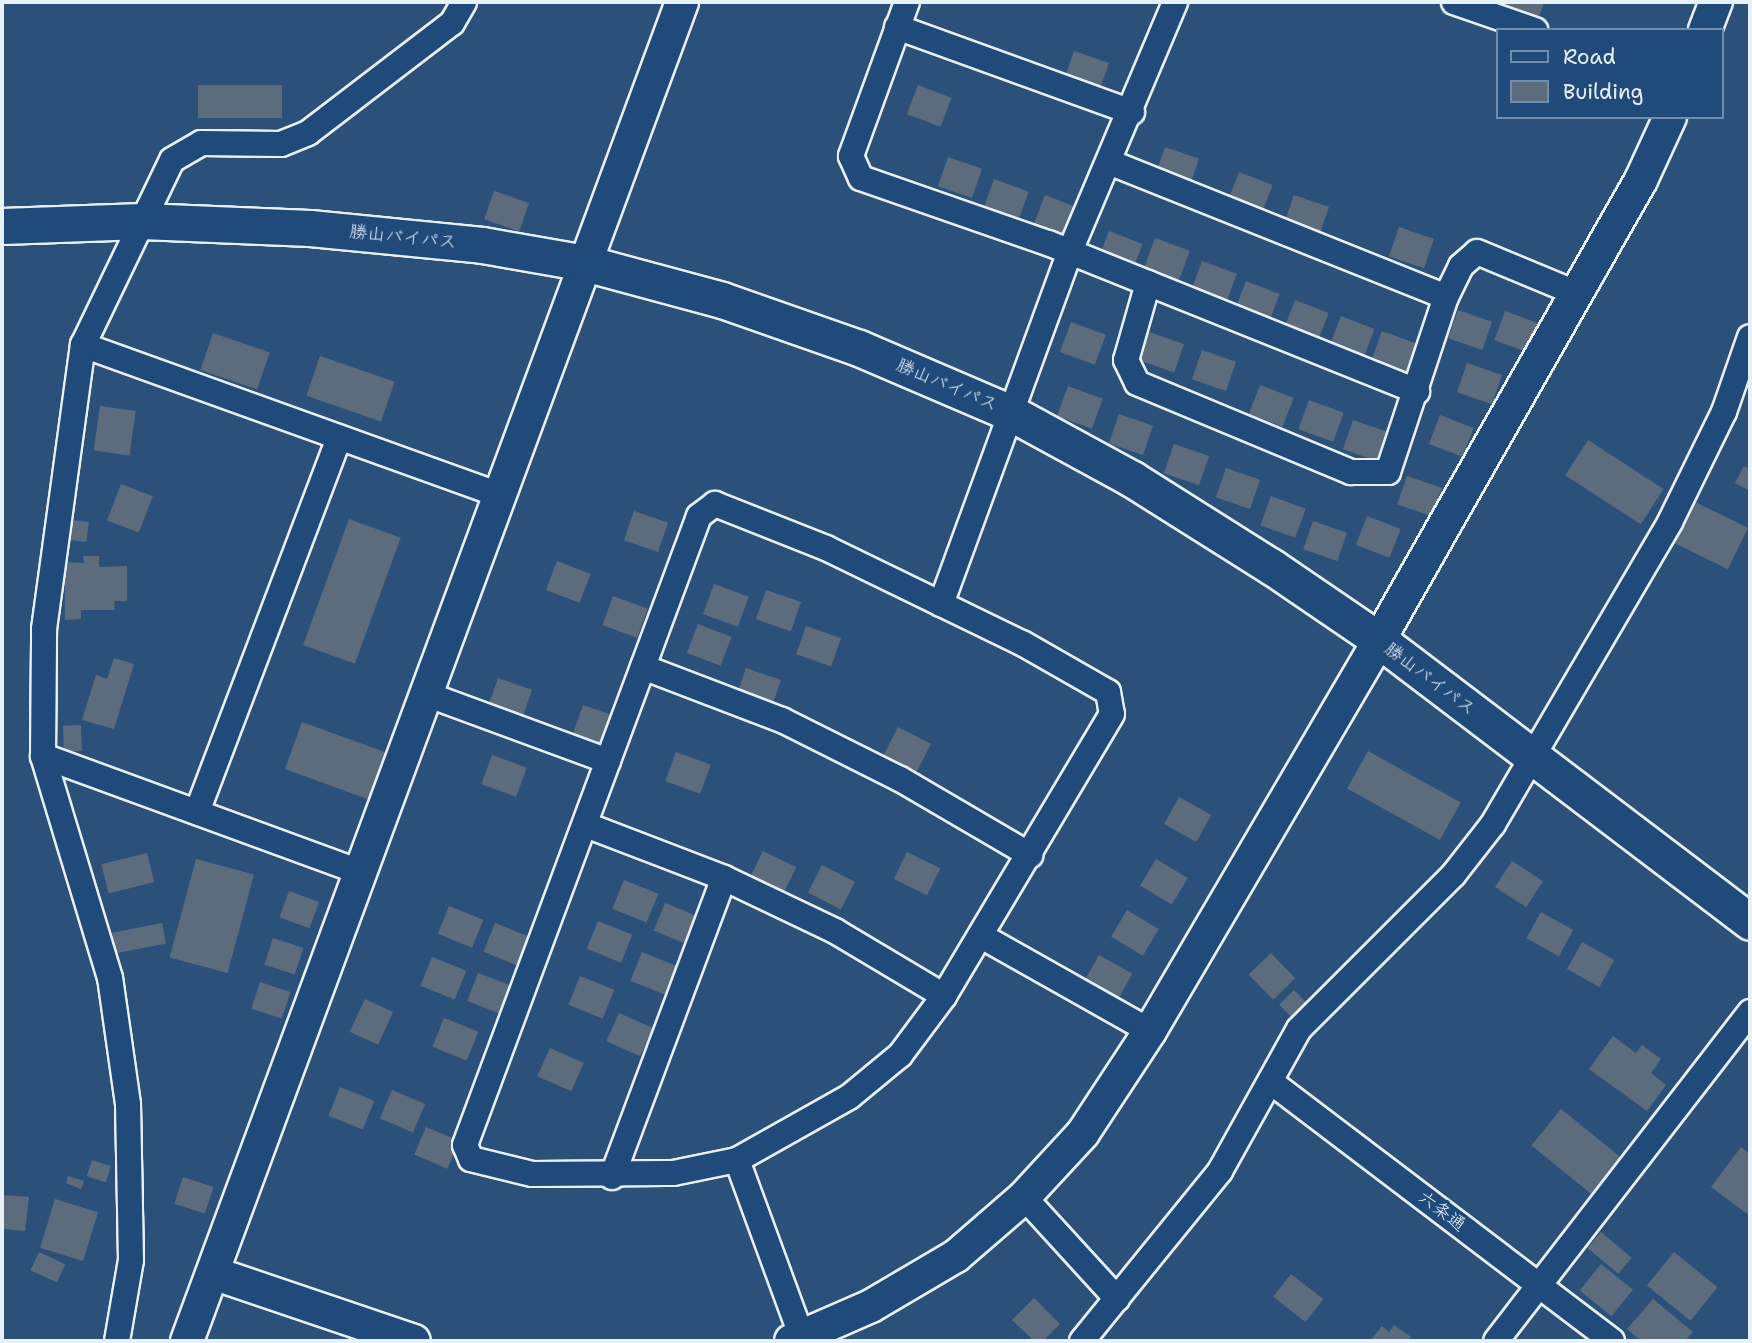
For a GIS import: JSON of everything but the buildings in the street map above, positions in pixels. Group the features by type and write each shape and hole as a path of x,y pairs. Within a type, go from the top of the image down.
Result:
{"main road":[{"name":"勝山バイパス","path":"2,226 142,220 310,228 482,246 585,263 722,300 846,343 1011,413 1132,479 1379,640 1750,922"}],"street":[{"path":"117,1341 131,1260 128,1104 110,978 43,756 44,629 83,345 172,160 201,142 281,144 308,133 452,23 464,2"},
{"path":"187,1341 502,496 682,2"},
{"path":"907,2 852,156 861,177 1070,251 1417,391"},
{"path":"941,604 1070,251 1132,112 1175,2"},
{"path":"1454,2 1529,28"},
{"path":"1707,28 1716,2"},
{"path":"897,27 1132,112"},
{"path":"737,1160 796,1340 871,1306 956,1256 1024,1197 1083,1133 1150,1031 1379,640 1641,180 1669,119"},
{"path":"1110,162 1446,297"},
{"path":"1148,283 1126,360 1137,383 1351,472 1388,472 1446,297 1461,266 1476,253 1576,293"},
{"path":"1082,1341 1220,1171 1299,1029 1454,874 1493,824 1670,522 1724,412 1750,337"},
{"path":"83,345 502,496"},
{"path":"197,812 339,438"},
{"path":"715,504 826,548 941,604 1108,692 1112,714 983,937 900,1055 849,1097 737,1160 673,1173 612,1177 532,1174 471,1159 465,1145 699,516 715,504"},
{"path":"643,667 782,720 900,779 1030,855"},
{"path":"426,694 608,761"},
{"path":"43,756 362,873"},
{"path":"586,825 724,878 835,931 944,996"},
{"path":"612,1177 724,878"},
{"path":"983,937 1150,1031"},
{"path":"1496,1341 1750,1012"},
{"name":"六条通","path":"1271,1082 1612,1341"},
{"path":"1024,1197 1117,1299"},
{"path":"213,1273 414,1341"}]}
